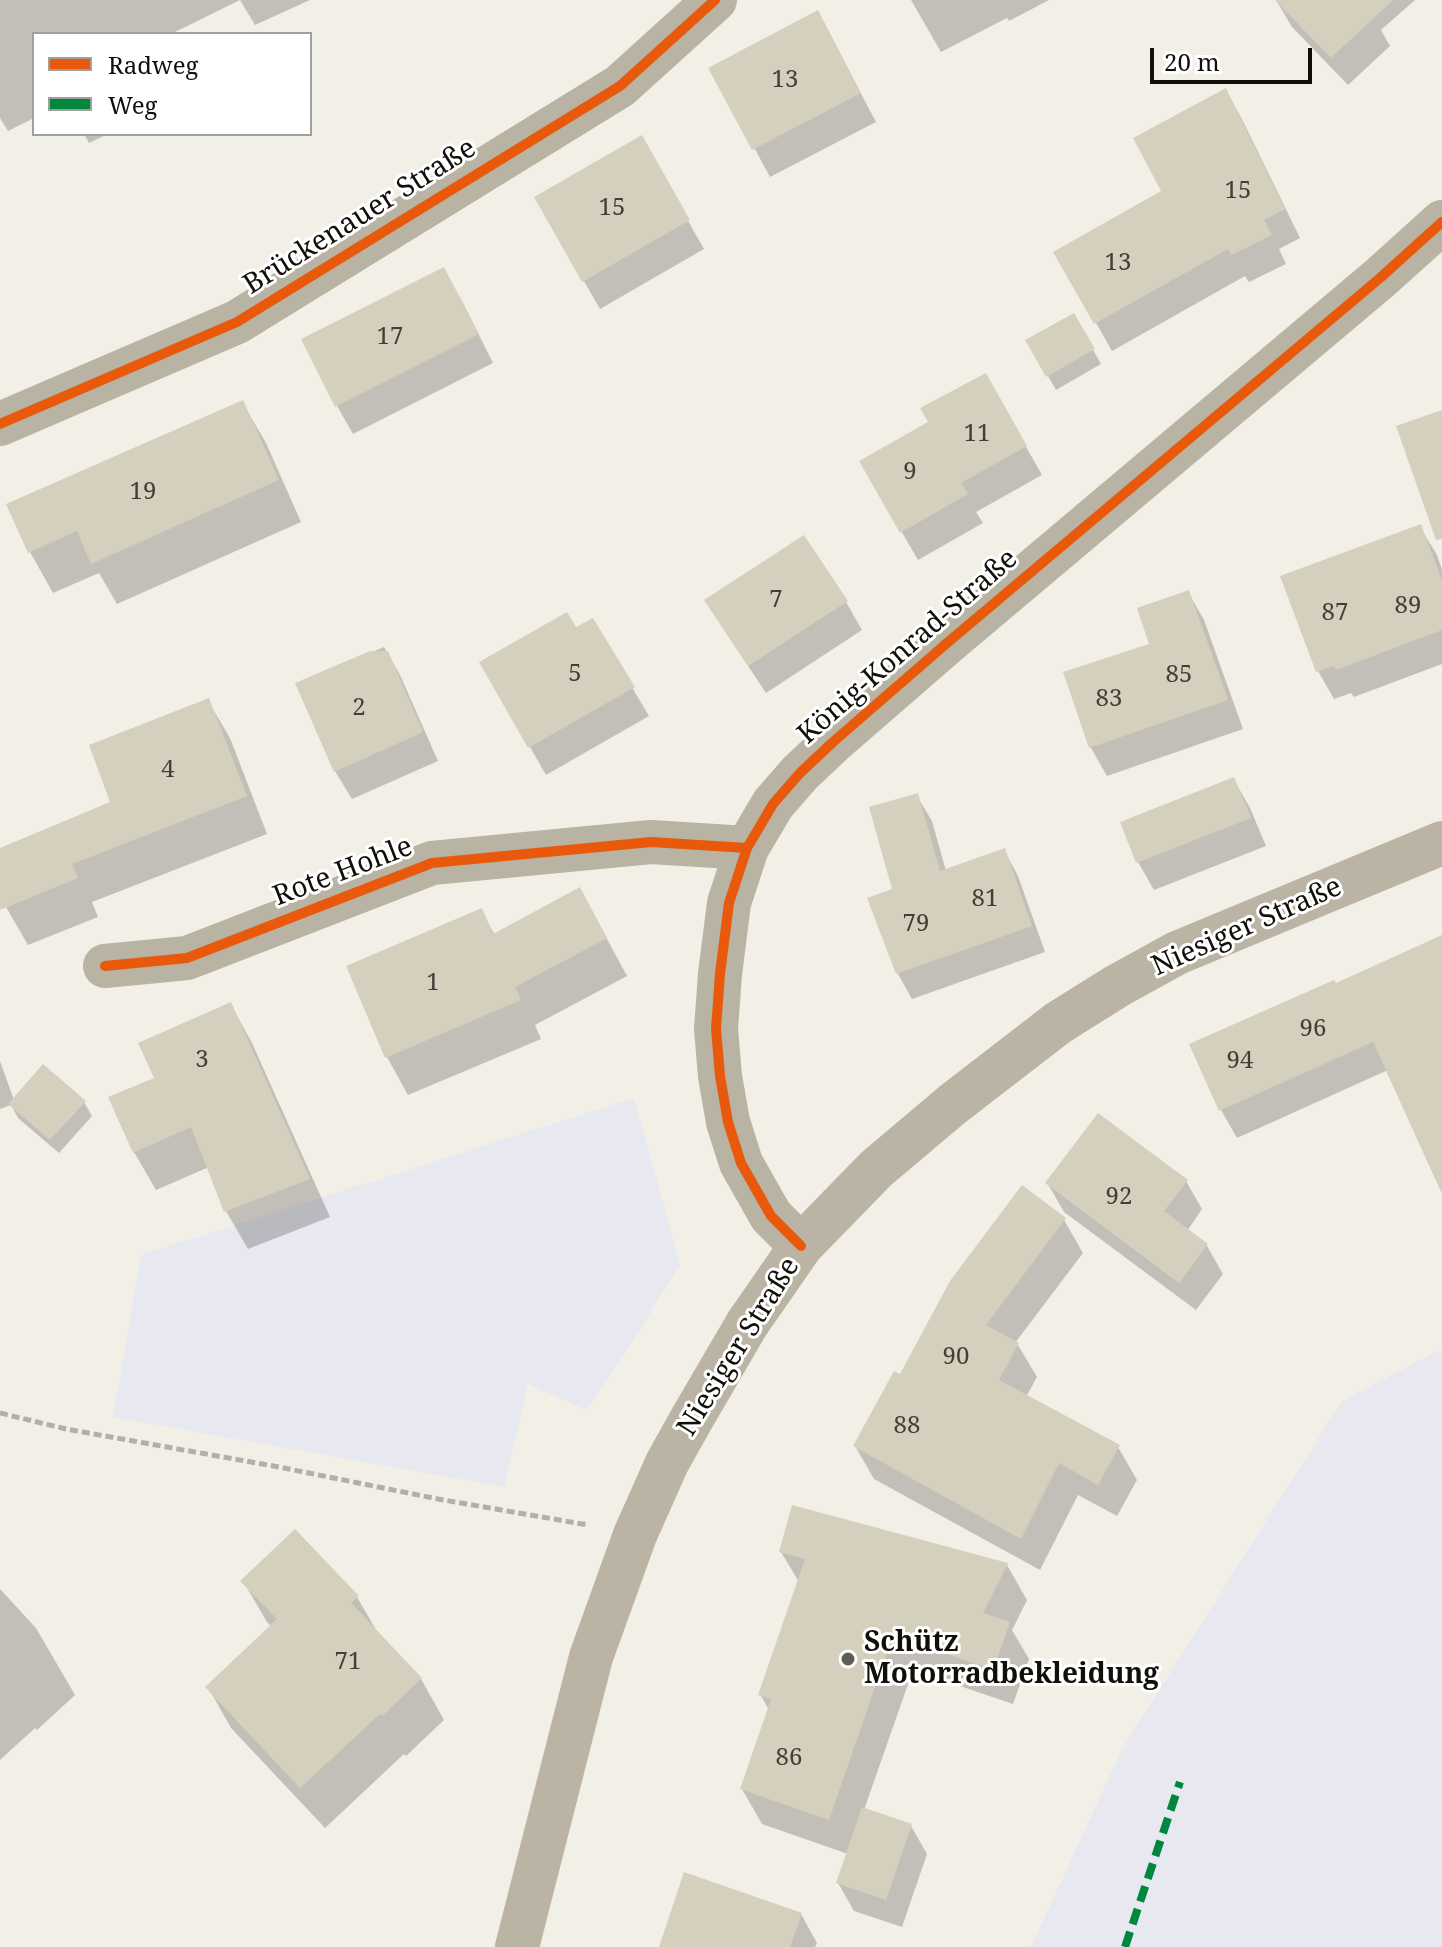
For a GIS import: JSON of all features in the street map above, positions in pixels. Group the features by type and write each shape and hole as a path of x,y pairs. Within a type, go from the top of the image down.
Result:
{"main road":[{"name":"Niesiger Straße","path":"517,1947 591,1657 635,1535 667,1463 691,1420 747,1324 801,1246 876,1169 953,1104 1058,1023 1177,953 1442,843"}],"street":[{"name":"Brückenauer Straße","path":"0,424 237,322 620,86 715,0"},
{"name":"König-Konrad-Straße","path":"801,1246 771,1216 741,1163 728,1122 716,1029 729,903 747,848 773,804 833,742 1442,222"},
{"name":"Rote Hohle","path":"105,966 187,958 432,863 651,842 747,848"}],"path":[{"path":"0,1413 66,1429 635,1535"}],"shaded area":[{"path":"634,1098 680,1264 586,1410 528,1384 504,1487 113,1417 141,1255"},
{"path":"1442,1349 1442,1947 1031,1947 1122,1749 1342,1401"}],"building":[{"path":"1275,0 1393,0 1331,58"},
{"path":"818,10 861,93 752,150 708,68"},
{"path":"1226,88 1285,209 1264,220 1272,235 1231,255 1228,249 1094,324 1053,252 1161,191 1133,138"},
{"path":"642,135 690,220 582,282 534,197"},
{"path":"444,267 479,334 335,407 301,339"},
{"path":"1074,313 1095,349 1046,377 1025,340"},
{"path":"986,373 1027,446 961,483 968,494 900,533 859,461 928,422 920,408"},
{"path":"243,400 279,480 91,564 77,531 28,553 6,504"},
{"path":"1442,410 1442,539 1436,540 1396,426"},
{"path":"1421,524 1442,581 1442,630 1336,670 1334,666 1316,672 1280,576"},
{"path":"804,535 848,601 748,666 704,600"},
{"path":"1189,590 1228,700 1089,748 1063,672 1149,644 1137,608"},
{"path":"567,612 576,627 593,618 635,687 528,748 479,662"},
{"path":"370,651 388,651 423,732 334,772 295,683"},
{"path":"209,698 247,796 72,864 78,878 0,910 0,848 110,802 89,745"},
{"path":"1234,777 1251,818 1136,863 1120,822"},
{"path":"918,793 940,871 1005,848 1032,926 896,974 867,898 892,889 869,807"},
{"path":"580,887 607,938 515,987 521,1000 385,1058 346,966 482,908 493,934"},
{"path":"1442,935 1442,1194 1373,1042 1219,1111 1189,1044"},
{"path":"231,1002 310,1179 224,1212 191,1127 133,1153 108,1097 154,1078 138,1043"},
{"path":"43,1064 86,1101 50,1140 8,1104"},
{"path":"1098,1113 1188,1180 1164,1211 1208,1244 1179,1283 1045,1183"},
{"path":"1022,1185 1066,1218 986,1325 1019,1343 999,1380 1120,1445 1098,1485 1059,1463 1021,1539 853,1446 894,1371 900,1374 950,1281"},
{"path":"792,1505 1008,1563 983,1613 1010,1622 993,1670 893,1635 829,1820 740,1789 771,1699 758,1695 805,1559 779,1552"},
{"path":"295,1529 359,1596 351,1603 422,1678 300,1788 205,1687 277,1619 240,1581"},
{"path":"862,1807 912,1824 886,1900 836,1883"},
{"path":"684,1872 802,1913 790,1947 659,1947"}],"marked path":[{"path":"1125,1947 1180,1782"}],"cycle path":[{"path":"0,424 237,322 620,86 715,0"},
{"path":"801,1246 771,1216 741,1163 728,1122 716,1029 729,903 747,848 773,804 833,742 1442,222"},
{"path":"105,966 187,958 432,863 651,842 747,848"}],"place":[{"name":"Schütz Motorradbekleidung","path":"848,1659"}]}
